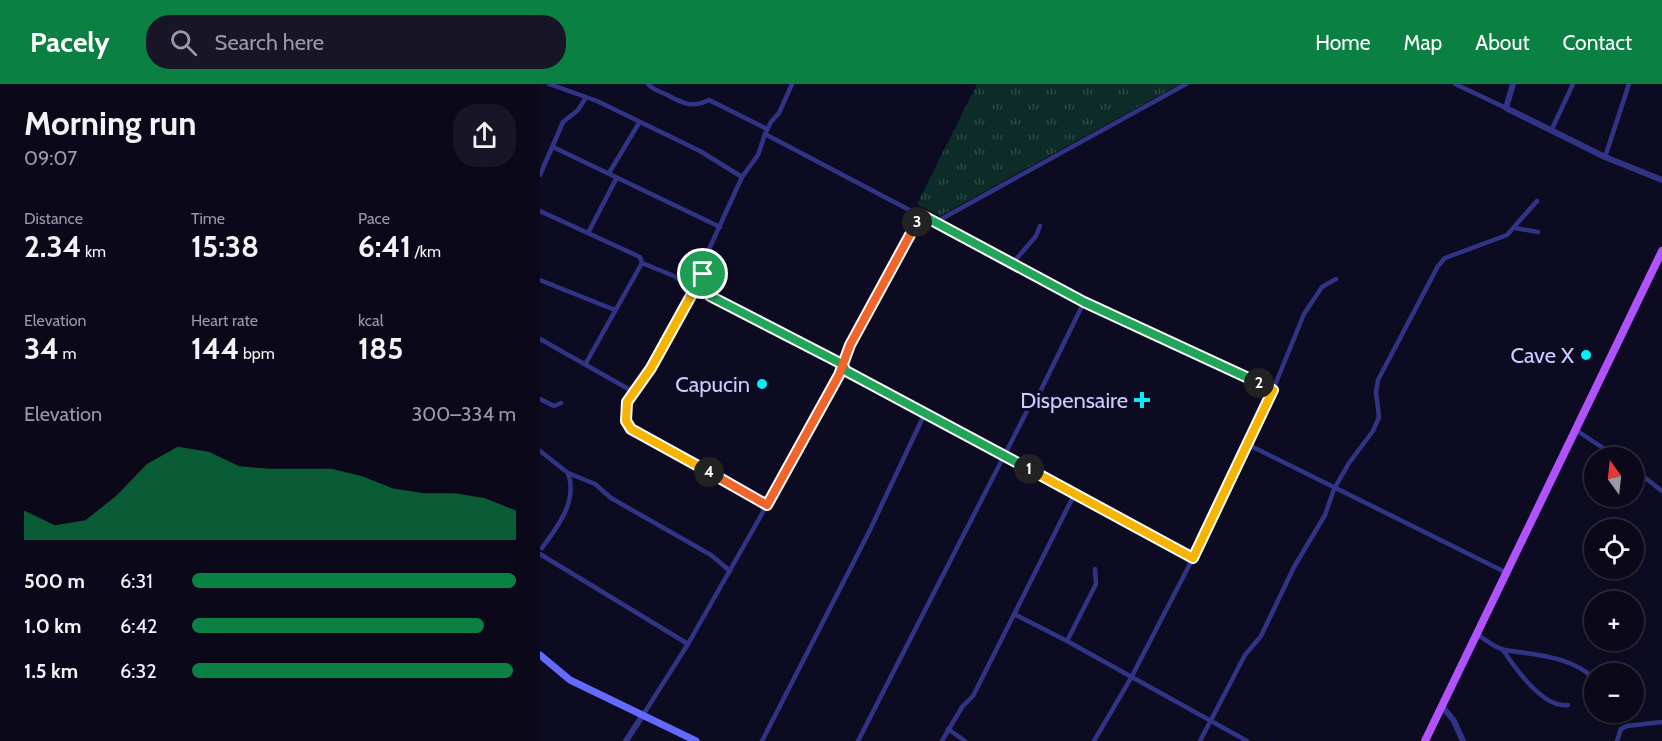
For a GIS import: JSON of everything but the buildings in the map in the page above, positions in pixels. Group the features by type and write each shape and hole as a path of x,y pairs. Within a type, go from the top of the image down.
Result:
{"main road":[{"path":"1425,741 1662,251"},
{"path":"540,656 570,680 696,741"}],"street":[{"path":"549,84 585,99 597,101 700,152 742,177"},
{"path":"648,84 656,91 685,105 699,105 709,100 1084,302 1273,390"},
{"path":"934,223 1186,84"},
{"path":"1455,84 1605,157 1662,180"},
{"path":"1506,108 1513,84"},
{"path":"1551,131 1573,84"},
{"path":"1605,157 1629,84"},
{"path":"767,505 631,429 626,421 626,412 633,390 651,368 703,274 705,258 742,177 758,155 766,132 780,113 789,86"},
{"path":"540,175 563,122 578,110 585,99"},
{"path":"609,172 639,123"},
{"path":"553,147 720,227"},
{"path":"588,232 616,179"},
{"path":"1200,741 1245,655 1261,636 1294,567 1325,515 1334,489 1349,463 1373,431 1379,417 1376,392 1378,380 1438,266 1445,258 1498,240 1515,228 1537,201"},
{"path":"540,211 640,257 642,263 586,363"},
{"path":"626,741 688,644 767,505 839,375 842,364 920,214"},
{"path":"1012,264 1035,236 1040,226"},
{"path":"1515,228 1538,232"},
{"path":"642,263 674,276 694,291 710,296 842,364 846,371 1193,558"},
{"path":"703,274 710,296"},
{"path":"1094,741 1131,678 1193,558 1273,390 1304,314 1322,287 1336,279"},
{"path":"540,280 615,310"},
{"path":"858,741 897,661 915,632 1084,302"},
{"path":"540,339 633,390"},
{"path":"540,399 554,406 561,403"},
{"path":"762,741 869,532 925,413"},
{"path":"1576,430 1602,447"},
{"path":"1247,444 1507,573"},
{"path":"540,451 568,473 595,484 611,498 711,555 730,571"},
{"path":"568,473 572,492 569,507 540,549 688,644"},
{"path":"1644,477 1662,491"},
{"path":"942,741 962,707 974,696 1075,493"},
{"path":"1067,641 1096,584 1095,569"},
{"path":"1014,614 1211,719 1247,741"},
{"path":"1476,634 1503,650 1532,689 1555,703 1568,705"},
{"path":"1503,650 1533,652 1584,669"},
{"path":"1442,706 1454,721 1463,741"},
{"path":"1617,741 1621,729 1627,726 1662,722"},
{"path":"948,729 965,741"}],"green space":[{"path":"977,84 1180,84 940,216 917,204"}],"place":[{"name":"Cave X","path":"1586,355"},
{"name":"Capucin","path":"762,384"},
{"name":"Dispensaire","path":"1142,400"}],"route":[{"path":"703,274 651,368 633,390 627,402 626,421 631,429 767,505 839,375 842,364 850,345 909,239 920,214 1084,302 1273,390 1193,558 1006,457 968,434 846,371 842,364 710,296 703,274"}]}
